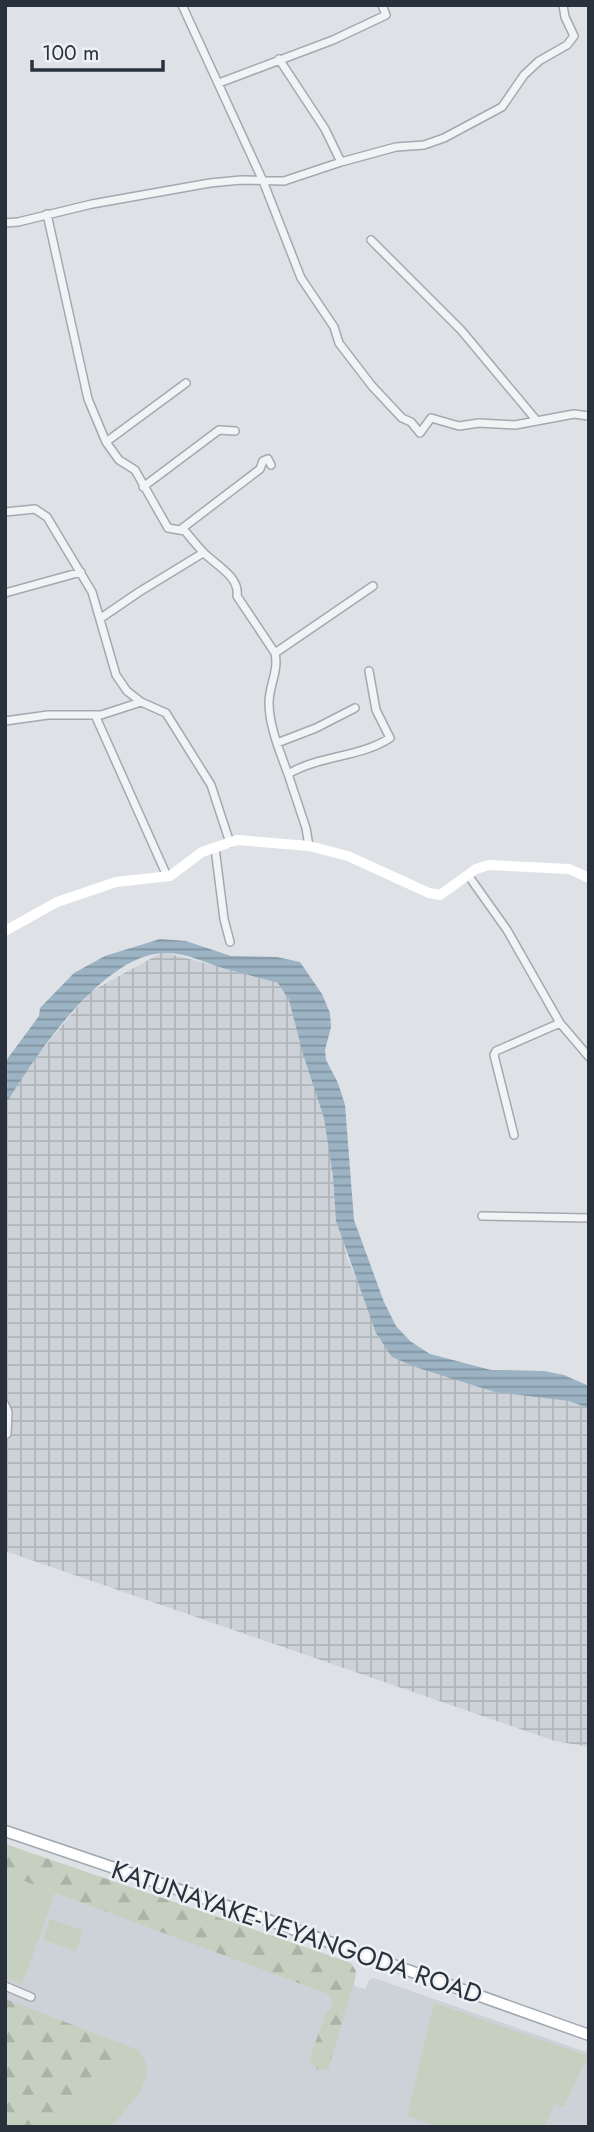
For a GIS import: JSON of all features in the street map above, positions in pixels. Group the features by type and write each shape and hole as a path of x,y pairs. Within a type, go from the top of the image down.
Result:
{"street":[{"path":"182,5 263,181 301,278 334,327 339,343 372,386 402,418 411,422 420,433 431,418 459,426 479,423 515,425 574,414 589,416"},
{"path":"219,83 333,40 386,15 382,5"},
{"path":"5,223 210,183 241,180 284,181 396,147 424,145 444,138 502,107 524,75 540,61 567,45 574,36 565,18 563,5"},
{"path":"279,59 325,129 341,162"},
{"path":"47,214 88,399 106,442 119,460 135,470 168,528 185,531 203,552 231,576 238,589 237,596 275,653 277,663 269,704 277,743 306,828 309,846"},
{"path":"371,240 461,330 537,421"},
{"path":"106,442 186,383"},
{"path":"143,487 219,430 235,431"},
{"path":"180,530 260,469 263,461 268,459 271,466"},
{"path":"5,512 35,509 47,517 92,592 116,675 127,691 141,702 166,713 211,785 230,843"},
{"path":"101,618 203,552"},
{"path":"5,593 80,572"},
{"path":"275,653 373,586"},
{"path":"288,774 303,765 374,748 390,738 376,710 369,671"},
{"path":"5,721 48,715 95,715 141,702"},
{"path":"277,743 316,728 355,708"},
{"path":"95,715 167,876"},
{"path":"5,931 57,902 116,883 167,876 202,852 237,840 309,846 361,860 429,893 440,895 468,875 489,865 569,869 589,878"},
{"path":"215,848 224,919 230,942"},
{"path":"468,875 507,930 560,1023 589,1057"},
{"path":"514,1135 494,1055 496,1051 560,1023"},
{"path":"482,1216 589,1218"},
{"path":"5,1405 8,1412 5,1434"},
{"name":"KATUNAYAKE-VEYANGODA ROAD","path":"5,1832 259,1917 589,2035"},
{"path":"5,1986 31,1997"}],"shaded area":[{"path":"163,952 279,983 314,1035 347,1258 392,1357 589,1396 589,1747 555,1741 5,1551 5,1106 27,1068 90,992"},
{"path":"5,1844 351,1963 356,1971 354,1986 365,1989 369,1980 374,1978 589,2053 589,2127 5,2127"}],"green space":[{"path":"5,1844 351,1963 356,1971 355,1979 328,2070 318,2070 309,2060 326,2013 333,2005 328,1994 5,1874"},
{"path":"5,1874 55,1893 22,1985 5,1978"},
{"path":"50,1919 83,1930 76,1951 43,1940"},
{"path":"5,1999 136,2049 113,2082 71,2096 47,2127 5,2127"},
{"path":"434,2003 589,2056 589,2064 584,2063 564,2107 554,2104 545,2127 439,2127 407,2116"},
{"path":"136,2049 144,2059 147,2069 145,2079 134,2100 111,2127 47,2127 71,2096 113,2082"}],"water":[{"path":"160,939 186,941 231,956 277,957 300,962 322,994 330,1013 331,1027 325,1050 326,1060 338,1083 345,1105 354,1220 384,1302 396,1326 410,1341 430,1354 491,1370 544,1371 564,1375 589,1386 589,1408 569,1401 495,1392 392,1357 376,1333 336,1221 333,1176 324,1118 289,1000 278,983 180,954 164,953 141,958 117,971 94,989 72,1012 33,1062 5,1106 5,1062 39,1016 40,1008 74,973 105,956"}]}
